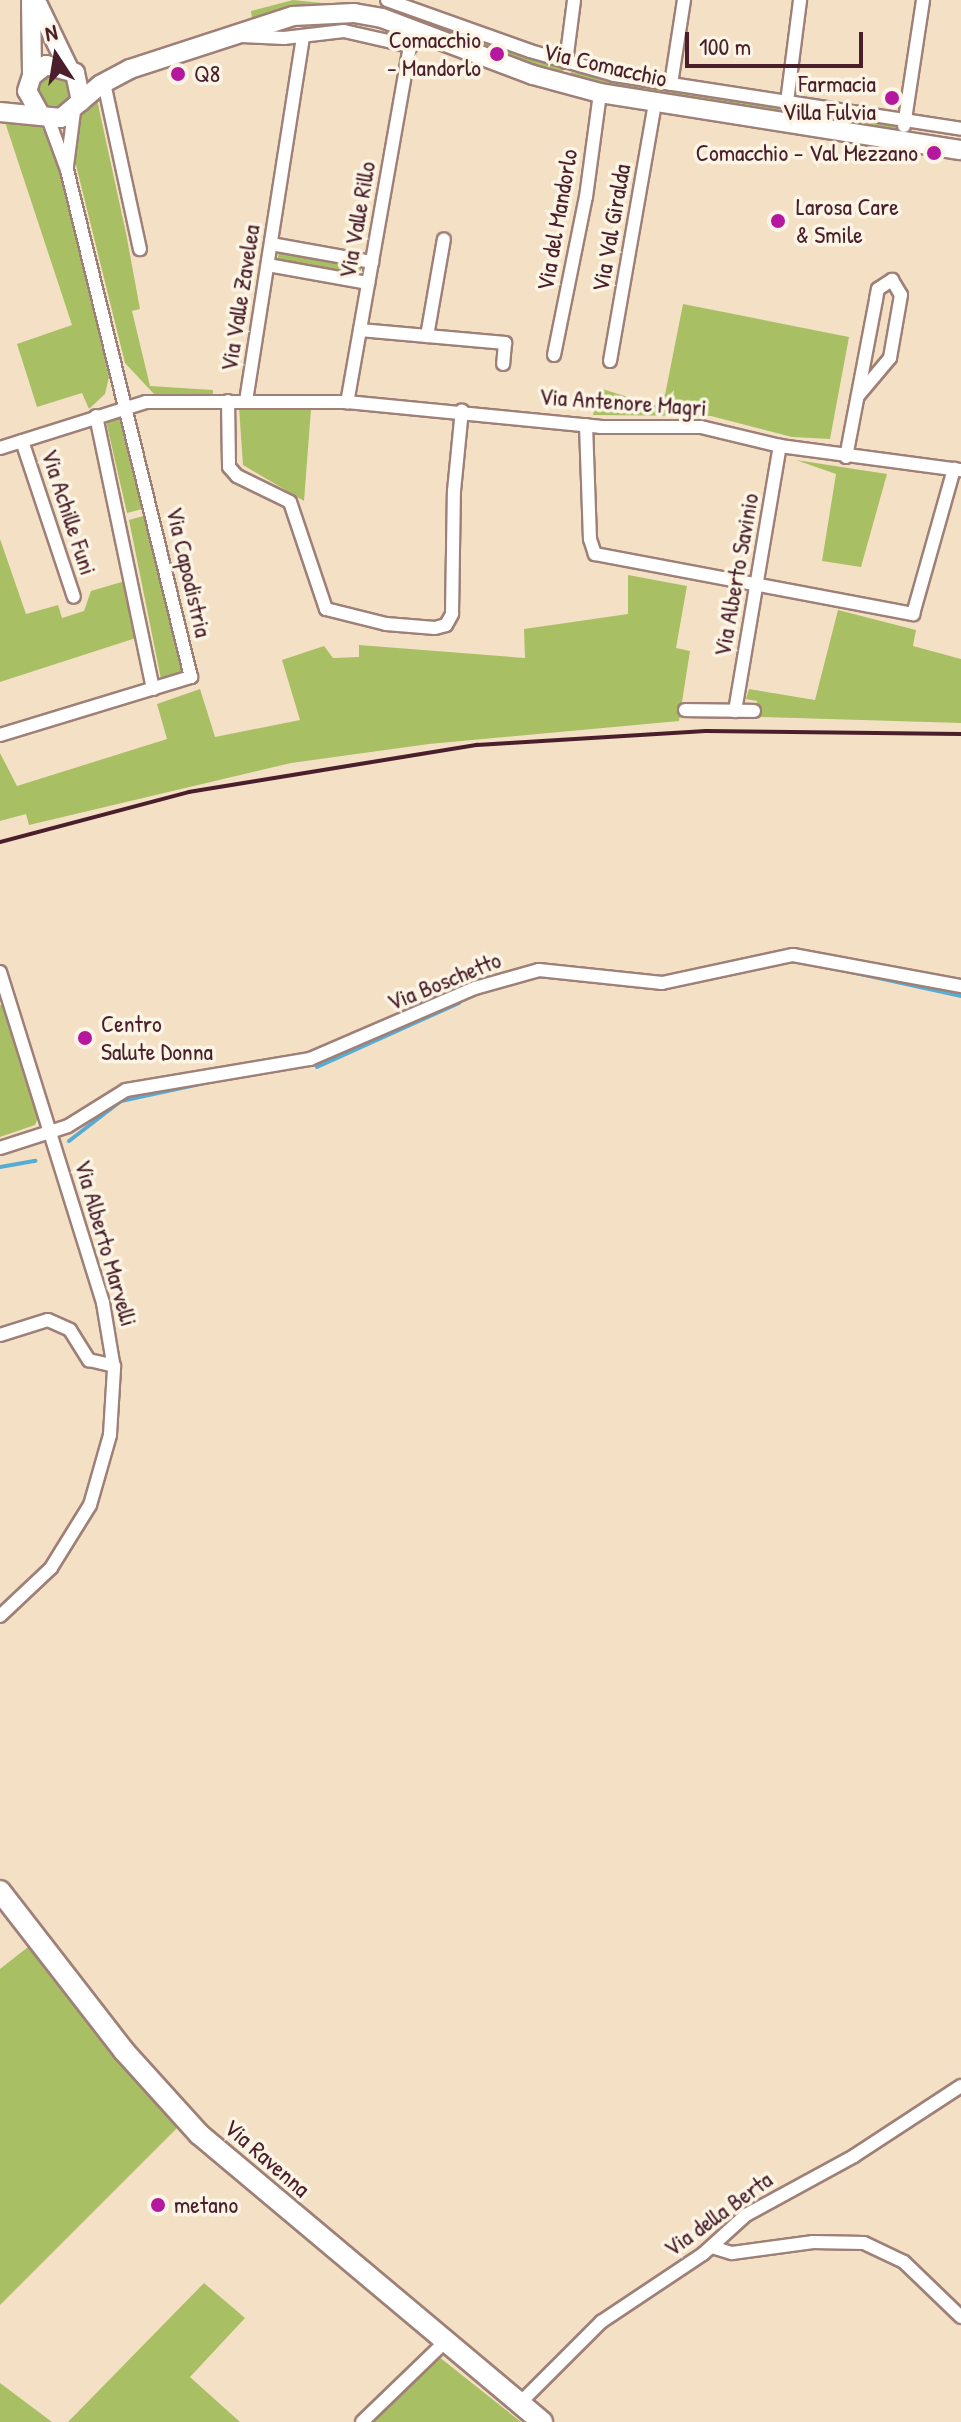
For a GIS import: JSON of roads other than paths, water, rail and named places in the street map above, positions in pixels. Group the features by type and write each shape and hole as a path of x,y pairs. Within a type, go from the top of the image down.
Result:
{"main road":[{"path":"34,0 72,70 77,106"},
{"path":"34,0 30,84 44,116"},
{"name":"Via Comacchio","path":"0,112 44,116 77,106 104,83 130,69 231,35 344,6 384,6 533,75 600,93 961,150"},
{"name":"Via Comacchio","path":"0,106 30,84 46,65 72,70 130,69"},
{"name":"Via Ravenna","path":"0,1891 124,2051 199,2134 542,2422"}],"street":[{"path":"560,0 574,3 566,62"},
{"path":"671,84 684,0"},
{"path":"787,102 800,0"},
{"path":"902,141 923,0"},
{"name":"Via Comacchio","path":"384,6 566,62 671,84 961,129"},
{"path":"280,20 303,36"},
{"name":"Via Valle Rillo","path":"303,36 344,31 410,46 347,402"},
{"path":"231,35 303,36"},
{"name":"Via Valle Zavelea","path":"303,36 246,401 347,402 462,410"},
{"path":"104,83 140,249"},
{"name":"Via del Mandorlo","path":"554,355 586,197 600,93"},
{"name":"Via Val Giralda","path":"610,361 655,102"},
{"name":"Via Capodistria","path":"67,170 77,106"},
{"name":"Via Capodistria","path":"0,735 191,677 67,170 44,116"},
{"path":"427,336 444,239"},
{"path":"271,244 372,262"},
{"path":"268,265 368,283"},
{"path":"846,457 872,318 881,284 892,280 900,289 890,358 858,396"},
{"path":"872,318 896,323"},
{"path":"360,330 505,343 503,364"},
{"path":"228,401 229,467 290,502 326,609 386,624 435,628 446,625 452,614 454,491 462,410"},
{"path":"0,448 127,406 246,401"},
{"name":"Via Antenore Magri","path":"462,410 586,425 692,426 846,457 957,470"},
{"path":"96,416 153,689"},
{"path":"586,425 591,546 595,554 613,560 913,614 957,470"},
{"name":"Via Achille Funi","path":"22,441 74,597"},
{"name":"Via Alberto Savinio","path":"735,711 780,446"},
{"path":"685,710 754,711"},
{"name":"Via Boschetto","path":"0,1148 52,1133 121,1092 310,1059 475,988 539,970 662,983 793,955 961,986"},
{"path":"0,972 52,1133"},
{"name":"Via Alberto Marvelli","path":"0,1616 51,1568 90,1505 112,1424 114,1366 103,1303 52,1133"},
{"name":"Via Alberto Marvelli","path":"0,1335 48,1320 70,1330 89,1360 114,1366"},
{"name":"Via della Berta","path":"520,2403 601,2322 712,2247 754,2209 863,2150 961,2086"},
{"path":"712,2247 732,2253 824,2241 864,2243 904,2262 961,2317"},
{"path":"362,2422 446,2341"}],"waterway":[{"path":"842,970 961,996"},
{"path":"317,1067 459,1003"},
{"path":"69,1141 121,1101 214,1081"},
{"path":"0,1167 35,1161"}],"railway":[{"path":"0,842 189,792 477,745 706,731 961,734"}],"place":[{"name":"Comacchio - Mandorlo","path":"497,54"},
{"name":"Q8","path":"178,74"},
{"name":"Farmacia Villa Fulvia","path":"892,98"},
{"name":"Comacchio - Val Mezzano","path":"934,153"},
{"name":"Larosa Care & Smile","path":"778,221"},
{"name":"Centro Salute Donna","path":"85,1038"},
{"name":"metano","path":"158,2205"}]}
